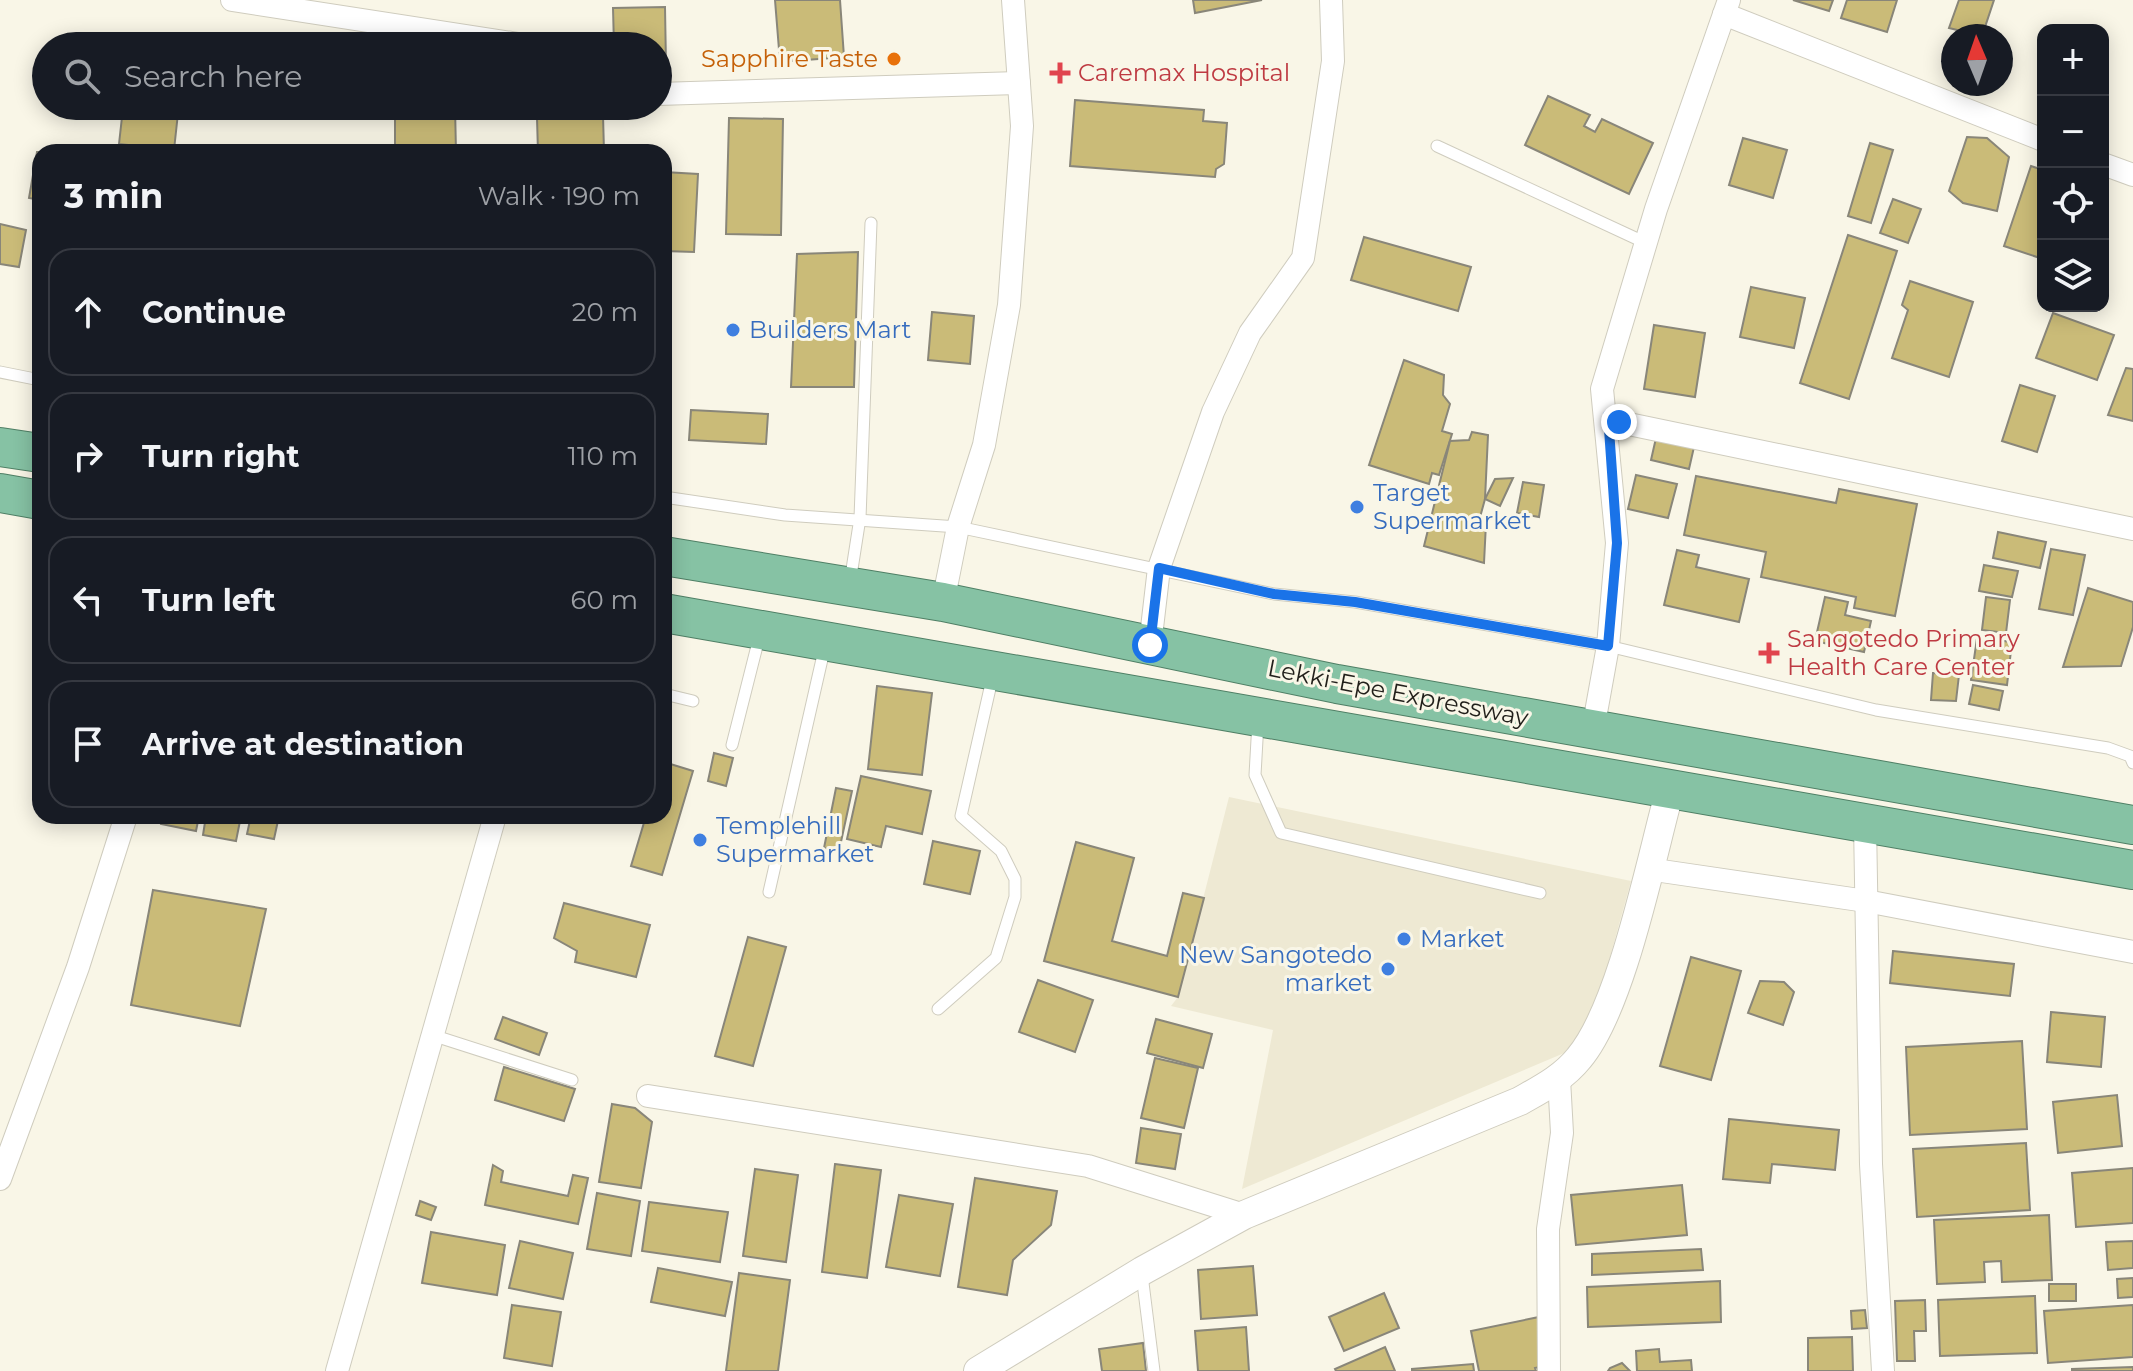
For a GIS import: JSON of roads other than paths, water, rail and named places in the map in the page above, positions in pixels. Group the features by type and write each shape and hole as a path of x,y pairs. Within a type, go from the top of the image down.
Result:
{"highway":[{"path":"0,447 32,452"},
{"path":"0,493 32,499"},
{"name":"Lekki-Epe Expressway","path":"672,557 943,602 1337,684 2133,824"},
{"name":"Lekki-Epe Expressway","path":"672,614 2133,870"}],"street":[{"path":"232,0 440,32"},
{"path":"943,602 958,527 984,445 1009,305 1022,126 1013,0"},
{"path":"1150,645 1159,568 1213,412 1250,333 1303,258 1333,61 1331,0"},
{"path":"1593,729 1608,646 1617,543 1608,415 1602,389 1646,243 1727,7 2037,137"},
{"path":"672,94 1019,83"},
{"path":"2109,166 2133,175"},
{"path":"1608,415 1619,422 2133,529"},
{"path":"978,1371 1142,1271 1244,1215 1520,1101 1559,1079 1581,1057 1601,1022 1670,790"},
{"path":"0,1179 78,967 123,824"},
{"path":"337,1371 435,1036 493,824"},
{"path":"1865,824 1871,1164 1883,1371"},
{"path":"1648,869 1866,901 2133,952"},
{"path":"1549,1371 1548,1229 1562,1133 1559,1079"},
{"path":"648,1096 1088,1166 1244,1215"}],"lane":[{"path":"1437,146 1646,243"},
{"path":"850,587 860,518 871,223"},
{"path":"0,372 32,378"},
{"path":"672,498 785,515 958,527 1274,594 1355,602 1608,646 1876,710 2108,748 2130,756 2133,763"},
{"path":"732,745 761,630"},
{"path":"769,892 826,641"},
{"path":"938,1009 996,958 1015,897 1015,879 1001,851 961,816 994,671"},
{"path":"672,696 693,701"},
{"path":"1258,717 1255,775 1281,833 1540,893"},
{"path":"435,1036 572,1080"},
{"path":"1142,1271 1154,1371"}],"place":[{"name":"Sapphire Taste","path":"894,59"},
{"name":"Caremax Hospital","path":"1060,73"},
{"name":"Builders Mart","path":"733,330"},
{"name":"Target Supermarket","path":"1357,507"},
{"name":"Sangotedo Primary Health Care Center","path":"1769,653"},
{"name":"Templehill Supermarket","path":"700,840"},
{"name":"Market","path":"1404,939"},
{"name":"New Sangotedo market","path":"1388,969"}]}
